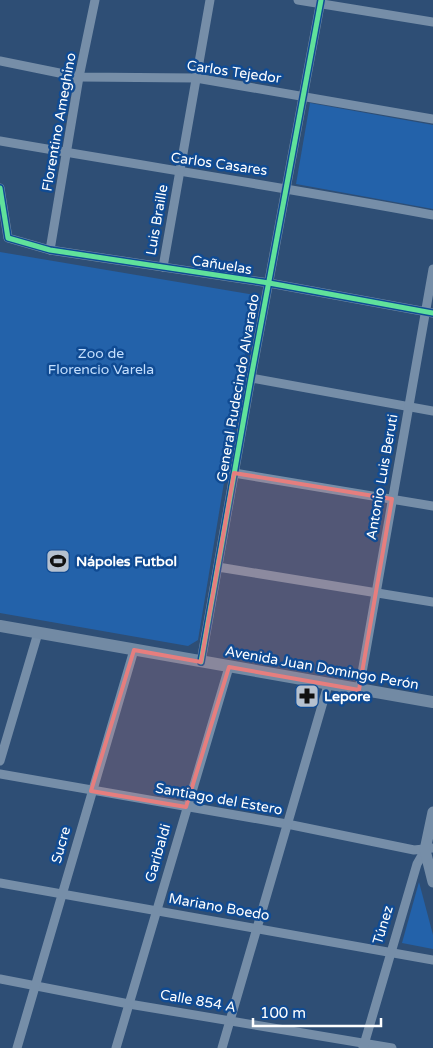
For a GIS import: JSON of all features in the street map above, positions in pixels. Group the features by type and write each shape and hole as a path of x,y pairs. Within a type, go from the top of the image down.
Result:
{"main road":[{"name":"Avenida Juan Domingo Perón","path":"0,626 433,702"}],"street":[{"name":"Florentino Ameghino","path":"50,250 68,153 79,77 95,0"},
{"name":"Luis Braille","path":"163,267 210,0"},
{"path":"298,0 321,2 433,22"},
{"name":"General Rudecindo Alvarado","path":"201,662 251,378 321,2"},
{"name":"Carlos Tejedor","path":"0,61 79,77 196,78 433,119"},
{"name":"Carlos Casares","path":"0,141 286,188 433,215"},
{"name":"Cañuelas","path":"0,188 8,238 50,250 269,283 429,312"},
{"name":"Antonio Luis Beruti","path":"359,690 409,407 429,312 433,269"},
{"path":"251,378 433,411"},
{"path":"234,473 433,506"},
{"path":"218,567 433,602"},
{"path":"0,761 38,633"},
{"name":"Sucre","path":"17,1048 134,650"},
{"name":"Garibaldi","path":"116,1048 229,667"},
{"path":"222,1048 328,685"},
{"name":"Santiago del Estero","path":"0,774 429,849"},
{"name":"Túnez","path":"364,1046 417,864 429,849 433,812"},
{"path":"429,849 433,882"},
{"name":"Mariano Boedo","path":"0,882 433,960"},
{"name":"Calle 854 A","path":"0,979 364,1046 392,1048"}],"highlighted area":[{"path":"234,473 392,499 359,690 229,667 186,807 91,791 134,650 201,662"}],"green space":[{"path":"310,103 433,125 433,209 296,184"},
{"name":"Zoo de Florencio Varela","path":"0,252 255,295 198,640 188,646 0,613"},
{"path":"419,882 433,935 433,949 402,943"}],"cycle path":[{"path":"201,662 321,0"},
{"path":"0,188 8,238 50,250 269,283 433,313"}],"place":[{"name":"Nápoles Futbol","path":"58,561"},
{"name":"Lepore","path":"307,696"}]}
